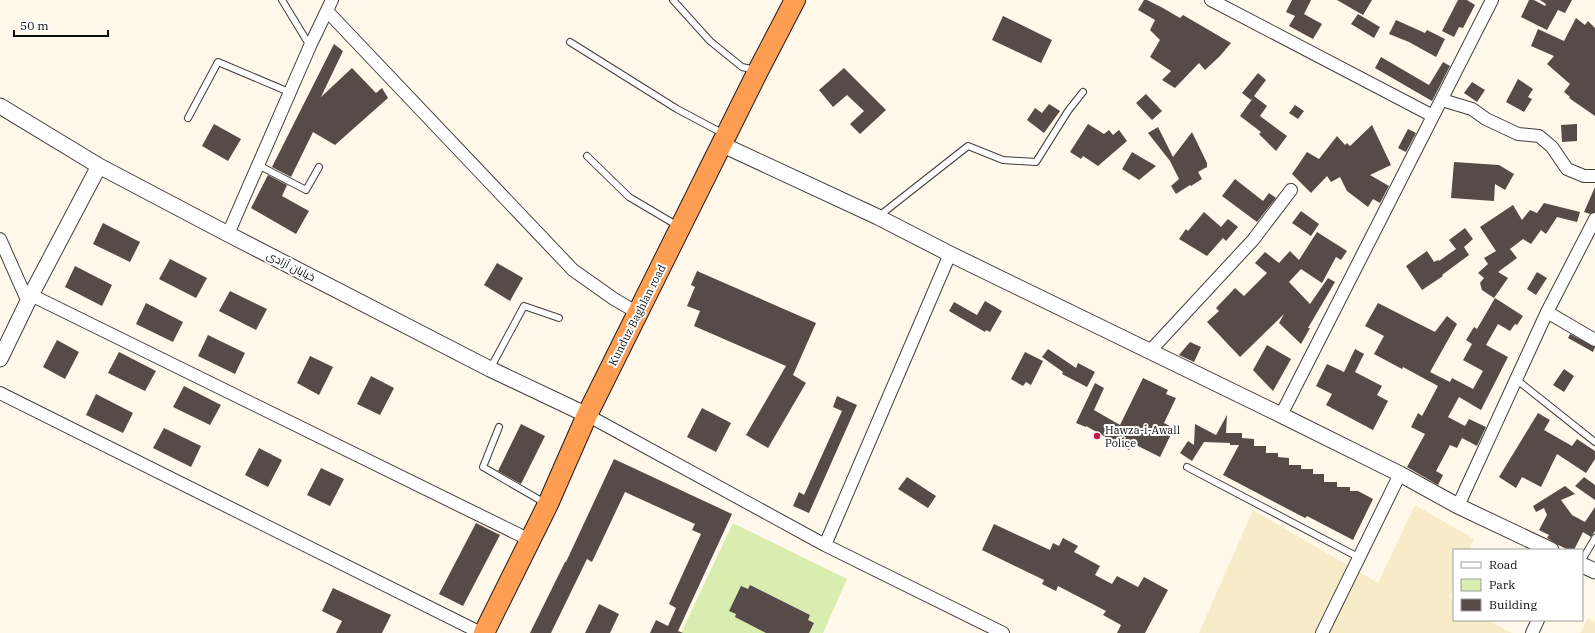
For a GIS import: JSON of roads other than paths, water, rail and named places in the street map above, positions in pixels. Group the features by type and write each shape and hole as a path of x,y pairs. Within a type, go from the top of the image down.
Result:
{"highway":[{"name":"Kunduz Baghlan road","path":"483,633 548,504 587,415 793,1"}],"street":[{"path":"228,234 289,92 332,0"},
{"path":"1211,0 1433,116"},
{"path":"1281,415 1492,0"},
{"path":"327,11 573,270 614,299 638,313"},
{"path":"1442,100 1472,109 1486,119 1518,134 1540,136 1552,147 1567,169 1584,176 1595,176"},
{"name":"خیابان آزادی","path":"0,106 99,166 228,234 490,369 587,415"},
{"path":"725,140 950,254 1281,415 1400,474 1458,506 1549,549"},
{"path":"0,359 99,166"},
{"path":"1150,351 1253,240 1292,190"},
{"path":"1458,506 1547,312 1595,219"},
{"path":"0,239 30,298 530,540"},
{"path":"825,545 950,254"},
{"path":"1547,312 1595,340"},
{"path":"0,393 483,633"},
{"path":"587,415 825,545 1003,633"},
{"path":"1322,633 1358,556 1400,474"},
{"path":"1583,565 1595,571"},
{"path":"1532,633 1538,621"}],"lane":[{"path":"282,0 310,46"},
{"path":"673,0 710,41 742,67 758,71"},
{"path":"570,42 725,140"},
{"path":"188,118 218,62 289,92"},
{"path":"878,217 968,146 1003,160 1036,162 1068,111 1083,92"},
{"path":"587,156 629,197 681,227"},
{"path":"258,165 306,190 318,167"},
{"path":"490,369 524,306 559,318"},
{"path":"1517,380 1595,442"},
{"path":"499,427 483,467 548,504"},
{"path":"1187,467 1358,556"},
{"path":"1583,558 1595,538"}],"place":[{"name":"Hawza-i-Awall Police","path":"1097,436"}]}
